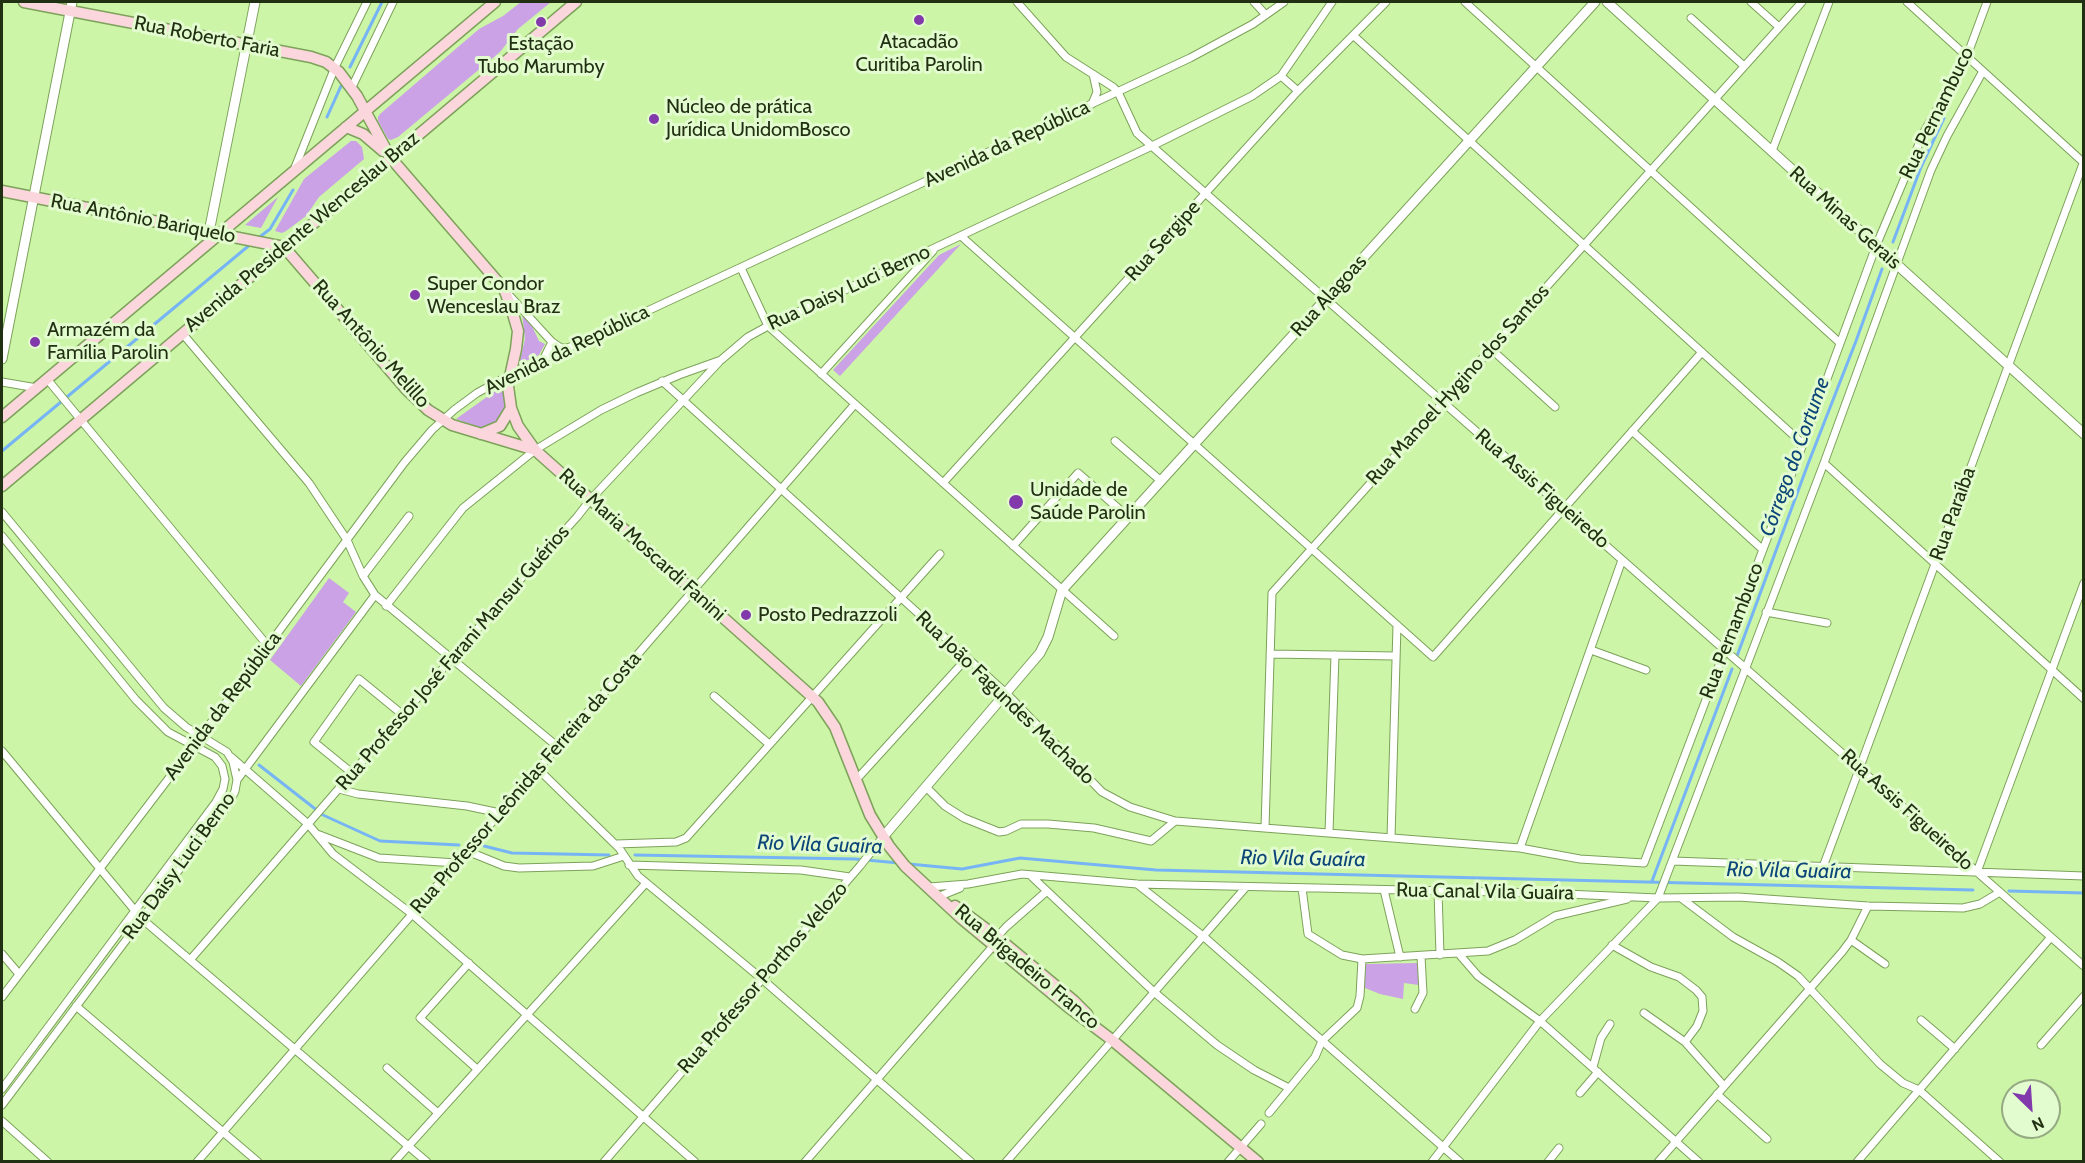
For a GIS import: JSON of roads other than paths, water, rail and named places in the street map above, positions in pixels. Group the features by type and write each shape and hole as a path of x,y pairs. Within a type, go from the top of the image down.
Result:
{"main road":[{"name":"Rua Roberto Faria","path":"24,2 71,6 319,59 334,67 352,87 390,157"},
{"path":"2,417 214,233 293,172 495,2"},
{"name":"Avenida Presidente Wenceslau Braz","path":"2,486 77,416 182,333 576,2"},
{"path":"346,128 363,134 390,157 504,289"},
{"name":"Rua Antônio Bariquelo","path":"2,191 284,247"},
{"name":"Rua Antônio Melillo","path":"284,247 417,401 442,420 535,450"},
{"name":"Rua Maria Moscardi Fanini","path":"504,289 512,307 518,331 508,397 518,426 535,450 824,709 835,727 870,815 883,837"},
{"path":"481,434 500,426 511,408"},
{"name":"Rua Brigadeiro Franco","path":"883,837 896,855 929,887 968,914 995,941 1074,1001 1112,1040 1258,1161"}],"street":[{"path":"214,233 255,2"},
{"path":"293,172 334,67 367,2"},
{"path":"352,87 393,2"},
{"name":"Rua Assis Figueiredo","path":"1017,2 1066,57 1118,92 1135,129 1152,146 2084,966"},
{"path":"1254,2 1266,15"},
{"name":"Avenida da República","path":"2,997 201,736 404,463 442,420 477,393 510,375 1212,47 1284,2"},
{"name":"Rua Daisy Luci Berno","path":"386,606 463,508 535,450 601,410 662,381 721,360 741,343 768,326 1152,146 1252,96 1281,76 1332,2"},
{"name":"Rua Sergipe","path":"943,483 1298,91 1386,2"},
{"path":"1465,2 1840,343"},
{"name":"Rua Alagoas","path":"1062,590 1595,2"},
{"name":"Rua Minas Gerais","path":"1607,2 2084,434"},
{"path":"1751,2 1779,27"},
{"name":"Rua Manoel Hygino dos Santos","path":"1265,828 1272,593 1802,2"},
{"path":"1772,151 1829,2"},
{"path":"1907,2 2083,162"},
{"name":"Rua Pernambuco","path":"1644,863 1876,246 1924,132 1967,56 1987,2"},
{"path":"2,359 71,6"},
{"path":"1691,18 1744,66"},
{"path":"1354,36 1803,444"},
{"name":"Rua Pernambuco","path":"1432,1161 1540,1021 1658,898 1824,463 1939,153 1983,71"},
{"path":"1092,104 1097,92 1093,74"},
{"path":"1281,76 1298,91"},
{"name":"Rua Paraíba","path":"1823,867 2083,162"},
{"path":"961,236 1433,657 1702,352"},
{"path":"821,374 937,247"},
{"path":"741,268 768,326 1114,636"},
{"path":"504,289 552,342 561,348 567,348"},
{"path":"182,333 309,483 346,540 375,596 558,747"},
{"path":"543,360 552,342"},
{"path":"1491,349 1555,406"},
{"name":"Rua Professor José Farani Mansur Guérios","path":"190,960 525,574 721,360"},
{"path":"47,379 268,646"},
{"name":"Rua João Fagundes Machado","path":"662,381 1006,693 1102,792 1130,807 1175,821"},
{"path":"2,382 37,388"},
{"name":"Rua Professor Leônidas Ferreira da Costa","path":"197,1161 855,405"},
{"path":"1632,431 1762,549"},
{"path":"1115,441 1161,481"},
{"path":"1824,463 2084,699"},
{"path":"1013,546 1078,473 1128,517"},
{"path":"2,512 151,693 177,720 223,748 308,824 333,854 412,914 695,1161"},
{"path":"363,576 409,516"},
{"path":"2,536 136,700 168,732 193,746"},
{"path":"616,844 676,842 686,838 940,554"},
{"path":"1520,848 1622,560"},
{"path":"1977,872 2084,583"},
{"name":"Rua Professor Porthos Velozo","path":"604,1161 860,866 1040,653 1048,637 1062,590"},
{"name":"Rua Daisy Luci Berno","path":"2,1106 230,802 237,780 375,596"},
{"path":"1766,612 1827,623"},
{"path":"1391,838 1397,625"},
{"path":"1591,650 1646,670"},
{"path":"1270,654 1396,656"},
{"path":"1329,833 1335,655"},
{"path":"856,780 967,658"},
{"path":"352,773 315,742 359,679 403,715"},
{"path":"714,696 769,744"},
{"name":"Rua Daisy Luci Berno","path":"2,1089 216,802 225,779 222,766 210,754 193,746"},
{"path":"2,751 142,919 427,1161"},
{"path":"231,757 237,780"},
{"path":"538,769 616,844 629,865 646,883 762,979 971,1161"},
{"path":"926,787 945,806 964,819 999,832 1021,824 1048,824 1094,828 1151,841 1175,821"},
{"path":"339,789 358,794 467,806 500,813"},
{"name":"Rua Canal Vila Guaíra","path":"1175,821 1520,848 1580,859 1644,863"},
{"path":"316,834 379,858 457,863"},
{"path":"467,851 504,866 519,868 593,866 624,856"},
{"path":"1673,861 2084,876"},
{"path":"629,865 801,870 850,877"},
{"name":"Rua Canal Vila Guaíra","path":"929,887 968,884 1017,874 1137,885 1658,898 1769,898 1868,906 1963,908 1980,904 2000,892"},
{"path":"1030,875 1154,992 1226,1052 1289,1088"},
{"path":"394,1161 646,883"},
{"name":"Rua Canal Vila Guaíra","path":"940,896 968,884"},
{"path":"1137,885 1203,936 1460,1161"},
{"path":"1006,1161 1246,887"},
{"path":"1302,888 1305,928 1308,934 1342,955 1362,959 1459,954 1497,949 1555,916 1635,897"},
{"path":"1384,890 1400,957"},
{"path":"806,1161 1011,922 1047,891"},
{"path":"1438,891 1440,955"},
{"path":"1681,898 1733,937 1790,969 1880,1064 1903,1083 1919,1090 2000,1161"},
{"path":"1658,1161 1851,940 1868,906"},
{"path":"1857,1161 2051,938"},
{"path":"1851,940 1885,964"},
{"path":"1612,945 1651,967 1679,977 1689,983 1702,997 1701,1018 1685,1042"},
{"path":"2,954 19,974"},
{"path":"1459,954 1478,976 1540,1021 1700,1161"},
{"path":"1415,1009 1423,993 1421,956"},
{"path":"1269,1113 1315,1057 1322,1041 1354,1012 1359,1003 1362,959"},
{"path":"469,963 420,1018 477,1069"},
{"path":"2041,1045 2084,996"},
{"path":"76,1006 258,1161"},
{"path":"1644,1012 1685,1042 1724,1086"},
{"path":"1921,1020 1955,1049"},
{"path":"1580,1093 1595,1070 1601,1038 1610,1024"},
{"path":"387,1068 438,1113"},
{"path":"1717,1094 1767,1139"},
{"path":"2,1121 48,1161"},
{"path":"1228,1161 1261,1124"},
{"path":"1548,1161 1559,1148"}],"waterway":[{"path":"350,67 382,2"},
{"path":"327,117 341,86"},
{"name":"Córrego do Cortume","path":"1893,242 1921,167 1944,118"},
{"path":"257,239 270,229 293,190"},
{"path":"2,451 252,243"},
{"name":"Córrego do Cortume","path":"1737,656 1882,269"},
{"name":"Córrego do Cortume","path":"1652,881 1732,669"},
{"name":"Rio Vila Guaíra","path":"259,765 323,815 380,841 459,845"},
{"name":"Rio Vila Guaíra","path":"484,846 512,853 609,855"},
{"name":"Rio Vila Guaíra","path":"635,855 855,859 899,863"},
{"name":"Rio Vila Guaíra","path":"909,864 962,869 1020,858 1156,870 1973,890"},
{"name":"Rio Vila Guaíra","path":"2009,891 2084,893"}],"place":[{"name":"Atacadão Curitiba Parolin","path":"919,20"},
{"name":"Estação Tubo Marumby","path":"541,22"},
{"name":"Núcleo de prática Jurídica UnidomBosco","path":"654,119"},
{"name":"Super Condor Wenceslau Braz","path":"415,295"},
{"name":"Armazém da Família Parolin","path":"35,342"},
{"name":"Unidade de Saúde Parolin","path":"1016,502"},
{"name":"Posto Pedrazzoli","path":"746,615"}]}
